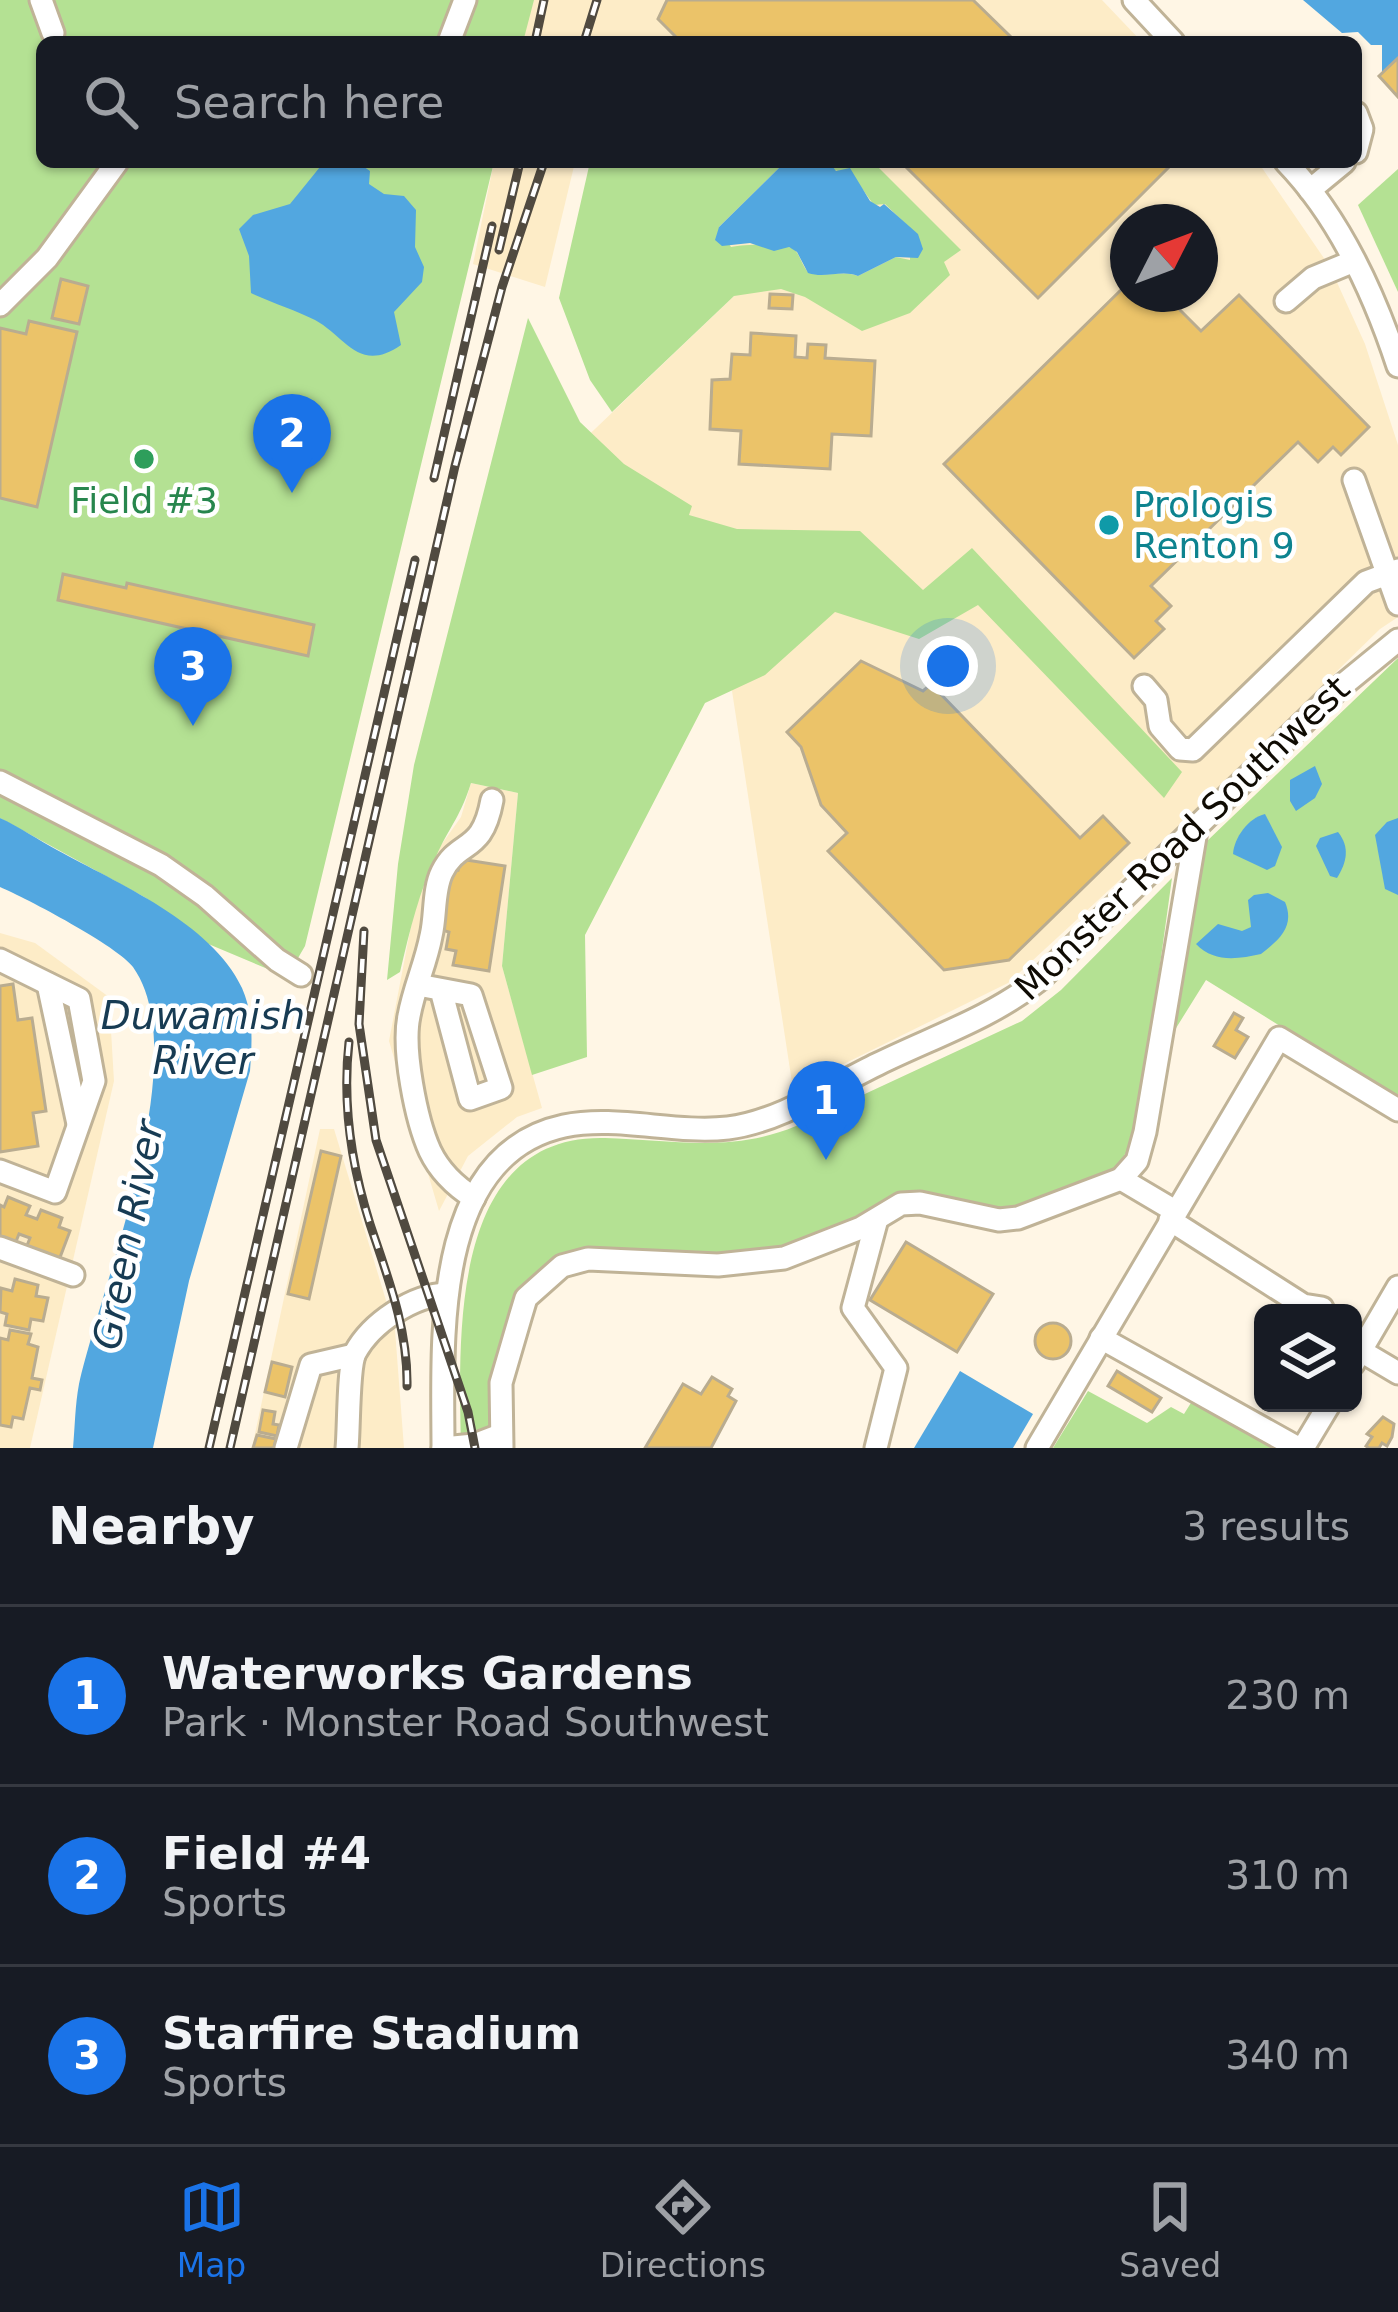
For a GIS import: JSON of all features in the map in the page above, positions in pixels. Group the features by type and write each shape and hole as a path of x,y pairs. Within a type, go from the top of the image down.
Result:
{"street":[{"path":"41,0 53,33"},
{"path":"451,36 465,0"},
{"path":"1134,0 1167,36"},
{"path":"0,305 47,258 113,168"},
{"path":"1291,168 1354,261 1398,366"},
{"path":"1310,190 1337,168"},
{"path":"1286,302 1313,278 1354,261"},
{"path":"1354,480 1393,572 1398,604"},
{"path":"1144,686 1156,700 1160,726 1180,748 1193,750 1366,582 1393,572"},
{"name":"Monster Road Southwest","path":"443,1448 447,1294 459,1234 473,1198 496,1163 542,1132 590,1123 699,1129 758,1121 992,1013 1040,980 1358,670 1398,640"},
{"path":"0,782 161,865 301,975"},
{"path":"473,1198 451,1183 430,1151 409,1061 408,1019 432,935 440,875 479,838 492,800"},
{"path":"443,1448 501,1442 501,1383 526,1298 562,1266 588,1258 718,1265 784,1258 901,1204 1018,1218 1121,1179 1137,1160 1145,1132 1197,824"},
{"path":"0,960 79,999 94,1081 55,1192 0,1171"},
{"path":"418,985 471,995 501,1088 470,1099 441,990"},
{"path":"1037,1448 1279,1037 1398,1110"},
{"path":"1121,1179 1300,1304"},
{"path":"876,1448 896,1368 853,1308 877,1219"},
{"path":"0,1248 73,1275"},
{"path":"1362,1348 1398,1287"},
{"path":"286,1448 311,1365 354,1355 397,1308 430,1295 447,1294"},
{"path":"1101,1338 1300,1448 1324,1412"},
{"path":"347,1448 354,1355"},
{"path":"1362,1359 1398,1373"}],"shaded area":[{"path":"529,0 1102,0 1136,36 521,36"},
{"path":"493,168 574,168 545,287 473,264"},
{"path":"711,168 1262,168 1330,267 1365,344 1398,445 1398,617 1008,983 793,1089 719,606 573,450 734,296"},
{"path":"471,783 518,793 502,966 542,1108 517,1117 468,1156 439,1211 389,1041 415,905 439,848 461,817"},
{"path":"0,933 35,943 109,997 114,1081 30,1448 0,1448"},
{"path":"320,1129 334,1129 395,1330 404,1448 252,1448"}],"green space":[{"path":"0,0 534,0 525,36 36,36 36,168 493,168 305,946 287,977 206,943 146,898 0,818"},
{"path":"589,168 779,168 719,227 731,247 786,246 797,252 808,272 858,276 896,257 910,260 910,228 885,204 874,205 846,174 831,168 879,168 961,250 944,262 950,275 910,313 862,331 805,297 781,289 734,296 612,412 590,380 559,298"},
{"path":"1398,169 1398,292 1358,205"},
{"path":"528,318 580,422 624,464 692,506 689,515 737,529 860,531 923,590 972,548 1182,772 1164,798 978,605 919,639 835,612 765,675 705,703 585,935 587,1057 532,1075 502,966 518,793 471,783 425,881 400,972 387,980 414,765"},
{"path":"1398,658 1398,1099 1206,980 1163,1049 1206,842"},
{"path":"1172,878 1136,1138 1113,1172 1009,1212 939,1199 805,1245 735,1255 598,1251 515,1302 500,1346 495,1448 461,1448 464,1301 473,1251 490,1206 516,1170 554,1146 605,1138 725,1142 796,1126 1022,1021 1061,990"},
{"path":"1088,1391 1147,1423 1171,1407 1184,1414 1194,1398 1277,1448 1053,1448"}],"water":[{"path":"1303,0 1398,0 1398,58 1382,74 1382,45 1371,45 1358,32 1342,33"},
{"path":"319,168 366,168 370,171 369,184 384,194 404,196 416,210 415,247 424,267 422,282 394,312 401,345 387,353 364,354 315,320 251,293 249,256 239,229 253,215 290,204"},
{"path":"779,168 850,168 870,201 880,207 884,204 918,234 923,249 918,258 896,257 858,276 821,275 808,273 789,247 774,251 750,243 722,246 715,240 719,227"},
{"path":"1315,766 1322,784 1315,798 1296,811 1290,801 1290,780"},
{"path":"1265,814 1282,847 1275,866 1267,870 1233,854 1243,830"},
{"name":"Duwamish River","path":"0,818 186,924 228,965 249,1008 250,1071 189,1281 153,1448 73,1448 79,1384 138,1172 149,1112 154,1056 150,1006 133,967 124,958 0,887"},
{"path":"1398,818 1398,895 1385,889 1375,835"},
{"path":"1338,832 1346,855 1337,878 1330,876 1316,846 1320,838"},
{"path":"1268,893 1285,902 1288,918 1280,937 1261,954 1218,957 1196,944 1218,924 1242,931 1251,927 1248,900"},
{"path":"960,1371 1033,1414 1013,1448 914,1448"}],"building":[{"path":"667,0 973,0 1010,36 675,36 658,19"},
{"path":"1398,58 1398,97 1379,76"},
{"path":"907,168 1168,168 1132,204 1110,204 1110,226 1038,298"},
{"path":"61,279 88,286 79,324 52,318"},
{"path":"770,294 793,295 792,309 769,308"},
{"name":"Prologis Renton 9","path":"1239,295 1369,427 1341,455 1333,447 1318,462 1298,442 1151,586 1171,606 1156,621 1164,629 1134,658 944,464 1110,301 1110,312 1182,312 1201,331"},
{"path":"29,321 77,332 37,507 0,498 0,328 26,334"},
{"path":"751,333 796,336 795,357 807,358 808,344 826,345 825,358 875,361 871,436 832,434 830,469 739,464 741,431 710,429 712,380 730,379 732,354 750,355"},
{"path":"63,574 126,588 127,583 314,625 308,656 58,600"},
{"path":"861,661 923,691 931,684 1080,838 1103,816 1129,843 1009,960 944,970 828,851 847,833 821,805 801,747 787,732"},
{"path":"460,859 505,866 489,971 453,965 456,951 446,949 449,932 439,929 449,869 458,870"},
{"path":"13,984 18,1020 32,1018 46,1111 33,1113 38,1146 0,1152 0,986"},
{"path":"1234,1013 1243,1018 1236,1030 1248,1037 1235,1058 1214,1046"},
{"path":"321,1151 341,1156 309,1299 288,1294"},
{"path":"8,1197 30,1206 26,1215 37,1219 41,1210 62,1218 59,1227 70,1231 59,1260 26,1248 30,1238 19,1234 15,1244 0,1238 0,1205 4,1207"},
{"path":"906,1242 993,1294 957,1352 870,1300"},
{"path":"15,1279 38,1285 36,1296 48,1298 43,1321 31,1319 29,1330 5,1325 7,1314 0,1312 1,1288 12,1291"},
{"path":"1053,1323 1066,1328 1071,1341 1066,1354 1053,1359 1040,1354 1035,1341 1040,1328"},
{"path":"10,1330 31,1334 28,1344 38,1347 32,1378 42,1380 40,1390 30,1388 23,1419 13,1417 11,1427 0,1425 0,1338 8,1340"},
{"path":"272,1362 292,1367 285,1397 265,1392"},
{"path":"1117,1371 1161,1398 1152,1412 1108,1386"},
{"path":"712,1377 732,1389 728,1396 736,1401 711,1448 645,1448 683,1384 701,1394"},
{"path":"263,1410 275,1412 277,1436 259,1432"},
{"path":"1383,1417 1394,1424 1392,1437 1387,1446 1369,1448 1372,1437 1367,1434"},
{"path":"257,1435 276,1439 274,1448 253,1448"}],"railway":[{"path":"536,36 544,0"},
{"path":"586,36 597,0"},
{"path":"499,250 519,168"},
{"path":"230,1448 455,466 502,287 542,168"},
{"path":"434,478 492,226"},
{"path":"209,1448 415,560"},
{"path":"364,931 359,1024 376,1140 468,1412 475,1448"},
{"path":"349,1042 347,1089 353,1157 400,1324 407,1386"}],"place":[{"name":"Field #3","path":"144,459"},
{"name":"Field #4","path":"292,493"},
{"name":"Prologis Renton 9","path":"1109,525"},
{"name":"Starfire Stadium","path":"193,726"},
{"name":"Waterworks Gardens","path":"826,1160"}],"water label":[{"name":"Green River","path":"128,1235"}]}
